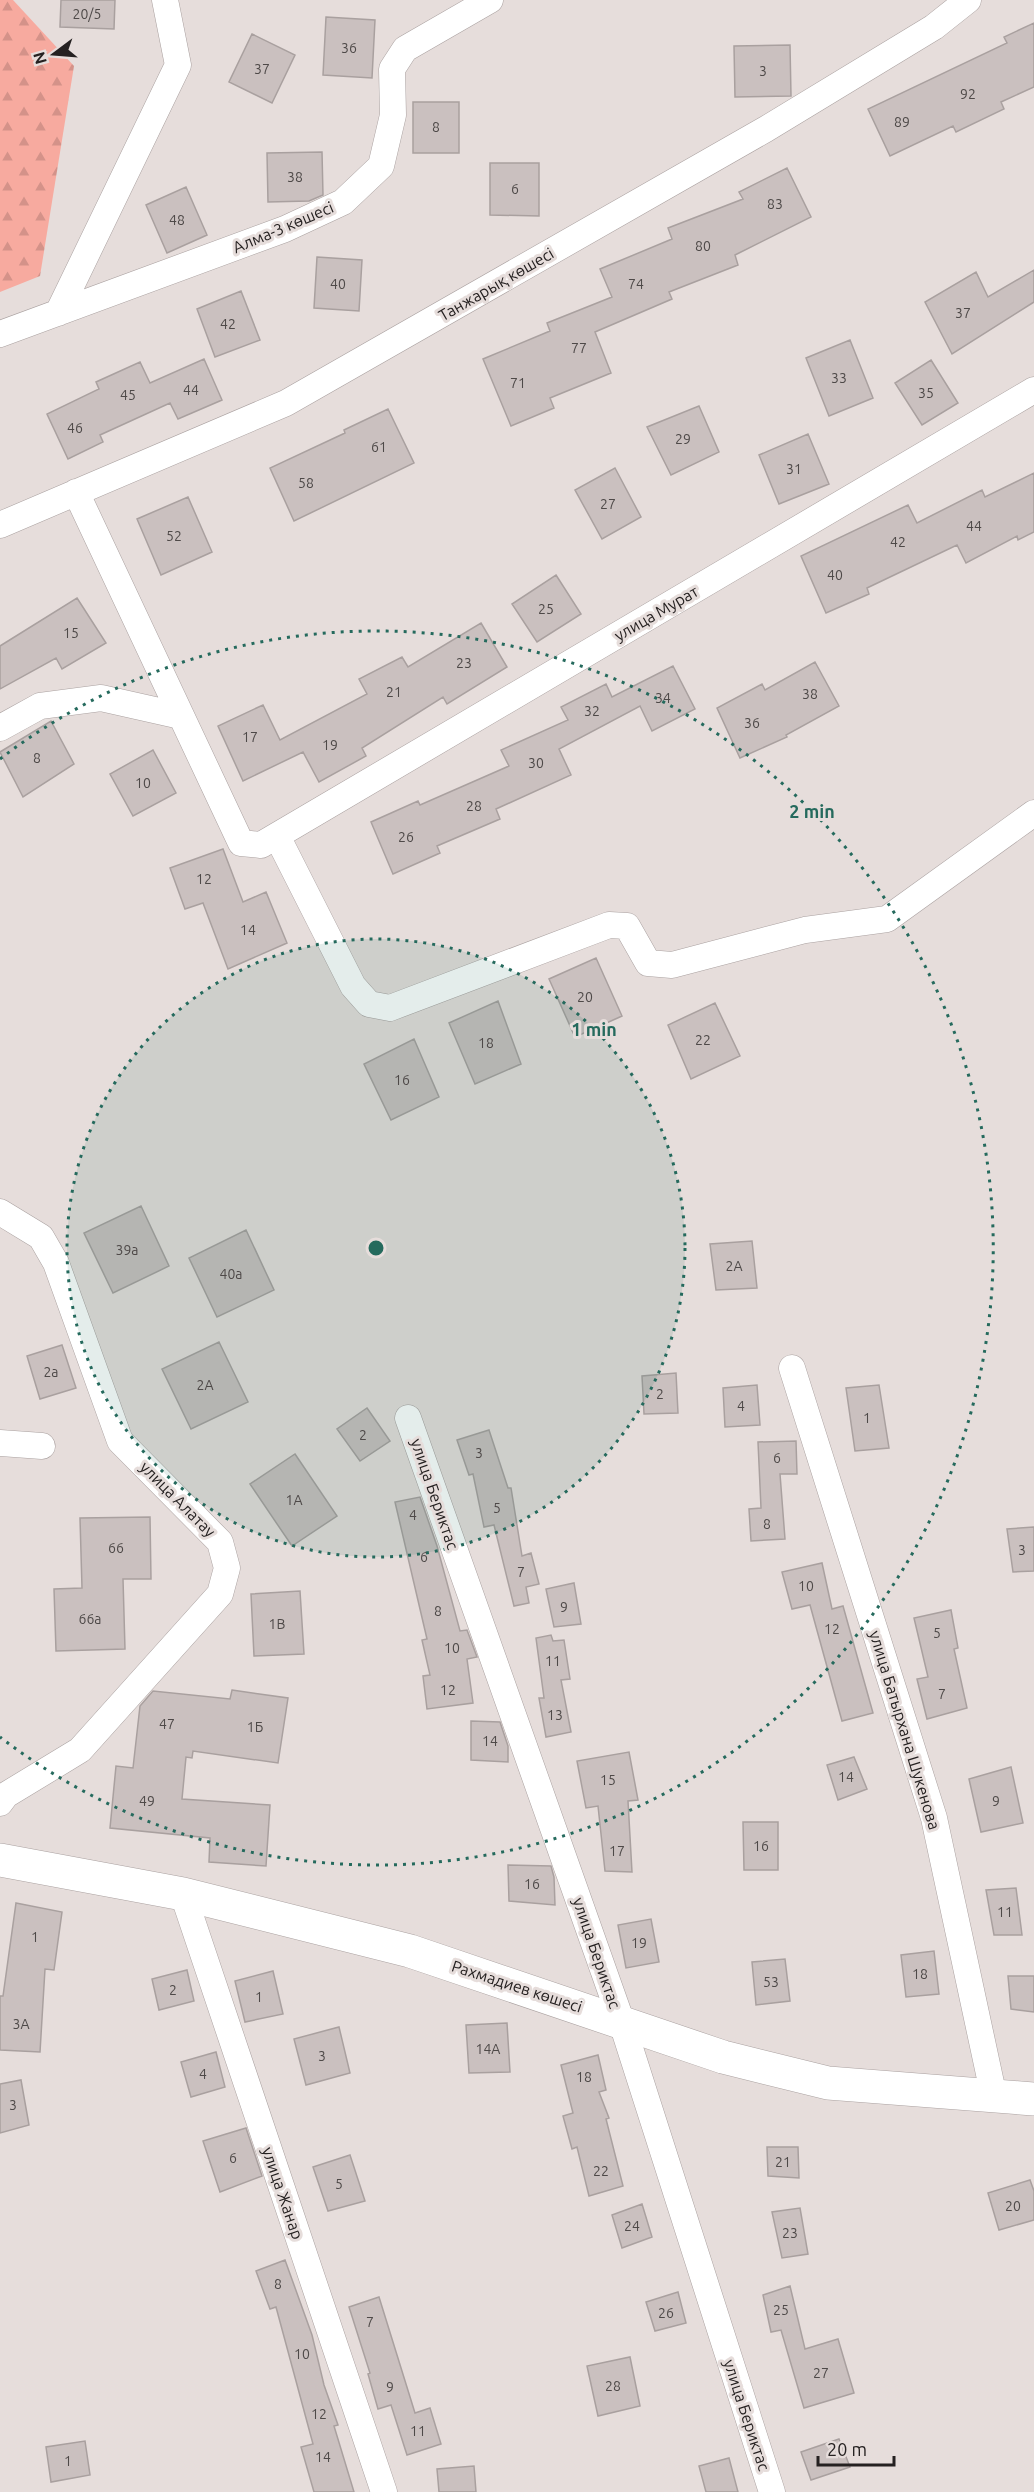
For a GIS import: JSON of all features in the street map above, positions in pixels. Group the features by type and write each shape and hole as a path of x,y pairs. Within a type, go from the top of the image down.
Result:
{"street":[{"path":"58,313 178,65 165,0"},
{"name":"Алма-3 көшесі","path":"0,334 285,229 343,202 381,166 393,115 392,69 405,49 490,0"},
{"name":"Танжарық көшесі","path":"0,525 286,404 766,129 934,27 968,0"},
{"name":"улица Мурат","path":"181,716 241,843 261,845 1034,390"},
{"path":"76,492 181,716"},
{"path":"0,728 40,706 101,698 181,716"},
{"path":"277,836 353,986 369,1004 390,1008 609,925 627,926 648,963 672,965 805,930 887,919 1034,813"},
{"name":"улица Алатау","path":"0,1212 41,1237 56,1263 120,1441 220,1542 227,1568 220,1594 80,1750 6,1796 0,1803"},
{"name":"улица Батырхана Шукенова","path":"792,1368 934,1818 994,2097"},
{"name":"улица Бериктас","path":"408,1418 621,2020 772,2492"},
{"path":"0,1443 42,1446"},
{"name":"Рахмадиев көшесі","path":"0,1860 183,1894 410,1951 621,2020 723,2057 828,2083 1034,2099"},
{"name":"улица Жанар","path":"183,1894 384,2492"}],"green space":[{"path":"0,0 13,0 74,66 40,276 0,292"}],"building":[{"path":"61,0 115,0 114,29 60,27"},
{"path":"326,17 375,20 372,78 323,75"},
{"path":"1034,23 1034,87 1001,102 1004,109 956,132 953,126 890,156 868,109 1007,43 1004,37"},
{"path":"252,34 295,55 272,103 229,82"},
{"path":"790,45 791,96 735,97 734,46"},
{"path":"413,102 459,102 459,153 413,153"},
{"path":"322,152 323,195 309,201 268,202 267,153"},
{"path":"490,163 539,163 539,216 490,215"},
{"path":"787,168 811,217 735,255 738,265 669,292 672,299 595,332 611,373 550,398 554,408 511,426 483,359 550,331 547,323 612,297 600,269 672,239 668,228 743,199 739,192"},
{"path":"186,187 207,235 167,253 146,205"},
{"path":"317,257 362,260 359,311 314,308"},
{"path":"1034,270 1034,302 952,354 925,302 976,272 988,297"},
{"path":"241,291 260,340 215,357 197,309"},
{"path":"850,340 873,398 829,416 806,358"},
{"path":"204,359 222,400 178,419 170,403 100,435 103,442 68,459 47,414 99,389 96,382 140,362 150,383"},
{"path":"931,360 958,403 922,425 895,383"},
{"path":"699,406 719,452 671,475 647,427"},
{"path":"388,409 414,463 294,521 270,468 345,433 344,430"},
{"path":"808,434 829,484 779,504 759,455"},
{"path":"615,468 641,517 602,539 575,490"},
{"path":"1034,473 1034,532 1018,540 1017,536 966,563 957,545 867,588 869,594 826,613 801,556 908,505 917,523 982,490 985,497"},
{"path":"188,497 212,552 161,575 137,519"},
{"path":"556,575 581,614 537,642 512,604"},
{"path":"77,598 106,643 62,669 56,658 0,689 0,646"},
{"path":"481,623 507,667 447,704 443,697 362,748 366,756 319,782 303,752 243,781 218,726 263,705 280,740 367,694 359,679 402,657 408,667"},
{"path":"815,662 839,706 786,735 787,737 740,758 717,708 762,684 765,690"},
{"path":"673,666 695,709 652,731 640,706 559,749 571,775 496,809 500,819 437,846 440,853 393,874 371,822 418,801 420,805 509,766 501,750 568,720 561,707 606,684 612,697"},
{"path":"51,721 74,764 23,797 0,752"},
{"path":"153,750 176,793 133,816 110,774"},
{"path":"223,849 243,902 266,892 287,943 228,969 203,903 185,909 170,868"},
{"path":"596,958 622,1016 575,1037 549,979"},
{"path":"498,1001 521,1064 475,1084 449,1023"},
{"path":"715,1003 740,1056 691,1079 668,1025"},
{"path":"414,1039 439,1097 391,1120 364,1064"},
{"path":"141,1206 169,1266 113,1293 84,1233"},
{"path":"246,1230 274,1290 217,1317 189,1258"},
{"path":"752,1241 757,1288 716,1290 710,1244"},
{"path":"219,1342 248,1402 191,1429 162,1369"},
{"path":"62,1345 76,1388 40,1399 27,1356"},
{"path":"676,1373 678,1413 644,1414 642,1376"},
{"path":"757,1385 760,1425 725,1427 723,1388"},
{"path":"879,1385 889,1448 855,1451 846,1388"},
{"path":"367,1408 390,1441 360,1461 337,1429"},
{"path":"489,1430 508,1488 511,1488 522,1556 531,1553 539,1584 526,1587 529,1603 514,1606 494,1525 484,1527 473,1474 469,1475 457,1440"},
{"path":"796,1441 797,1474 780,1474 785,1539 751,1541 749,1509 761,1508 758,1442"},
{"path":"295,1454 337,1516 292,1546 250,1484"},
{"path":"420,1497 437,1546 460,1631 467,1630 477,1657 467,1659 473,1703 427,1709 423,1676 430,1675 422,1640 427,1639 395,1502"},
{"path":"150,1517 151,1579 123,1579 125,1649 56,1651 54,1589 82,1588 80,1518"},
{"path":"1034,1527 1034,1571 1013,1572 1007,1529"},
{"path":"822,1563 832,1609 843,1606 873,1713 842,1721 810,1605 792,1609 782,1572"},
{"path":"574,1583 581,1624 554,1627 546,1589"},
{"path":"300,1591 304,1654 254,1656 251,1594"},
{"path":"951,1610 958,1648 954,1649 967,1708 927,1719 917,1679 928,1677 914,1618"},
{"path":"551,1635 553,1641 564,1640 570,1679 561,1680 571,1732 546,1737 539,1698 544,1698 536,1638"},
{"path":"232,1690 288,1698 278,1763 193,1751 192,1758 186,1757 182,1799 270,1805 266,1866 209,1862 210,1838 110,1828 116,1766 133,1768 140,1706 153,1691 230,1699"},
{"path":"471,1721 500,1722 508,1746 508,1762 471,1760"},
{"path":"629,1752 638,1800 628,1801 632,1872 605,1871 598,1806 586,1808 577,1761"},
{"path":"854,1757 867,1789 838,1800 827,1765"},
{"path":"1011,1767 1023,1823 981,1832 969,1779"},
{"path":"743,1822 778,1822 778,1870 744,1870"},
{"path":"508,1865 551,1866 554,1877 555,1905 509,1901"},
{"path":"1016,1888 1022,1935 994,1935 986,1890"},
{"path":"16,1903 62,1912 54,1970 45,1969 40,2052 0,2050 0,1996 3,1996"},
{"path":"651,1919 659,1962 626,1968 618,1925"},
{"path":"934,1951 939,1994 906,1997 901,1955"},
{"path":"785,1959 790,2001 756,2005 752,1962"},
{"path":"187,1970 194,2001 159,2010 152,1979"},
{"path":"273,1971 283,2014 245,2022 235,1981"},
{"path":"1008,1976 1034,1976 1034,2012 1011,2009"},
{"path":"507,2023 510,2072 469,2073 466,2025"},
{"path":"339,2027 350,2073 306,2085 294,2039"},
{"path":"216,2052 225,2087 191,2097 181,2062"},
{"path":"598,2055 606,2090 599,2092 609,2118 606,2119 623,2186 589,2196 577,2147 572,2149 563,2116 573,2113 561,2065"},
{"path":"21,2080 29,2125 0,2133 0,2084"},
{"path":"246,2128 262,2176 220,2192 203,2141"},
{"path":"767,2147 798,2147 799,2178 768,2176"},
{"path":"350,2155 365,2201 328,2211 313,2167"},
{"path":"1030,2180 1034,2191 1034,2220 999,2230 988,2193"},
{"path":"642,2204 652,2237 622,2248 612,2215"},
{"path":"800,2208 808,2254 782,2258 772,2212"},
{"path":"285,2260 312,2335 324,2385 338,2425 334,2426 354,2492 314,2492 301,2447 313,2444 276,2307 270,2309 256,2271"},
{"path":"790,2286 805,2349 838,2339 854,2393 804,2408 781,2330 771,2332 763,2295"},
{"path":"678,2292 686,2323 655,2331 646,2302"},
{"path":"379,2297 415,2413 430,2408 441,2444 407,2455 391,2405 378,2409 368,2374 370,2373 349,2307"},
{"path":"630,2357 640,2406 598,2416 587,2366"},
{"path":"839,2439 850,2467 811,2480 801,2452"},
{"path":"85,2441 90,2475 51,2482 46,2447"},
{"path":"729,2458 738,2492 706,2492 699,2466"},
{"path":"474,2466 476,2492 439,2492 437,2469"}]}
